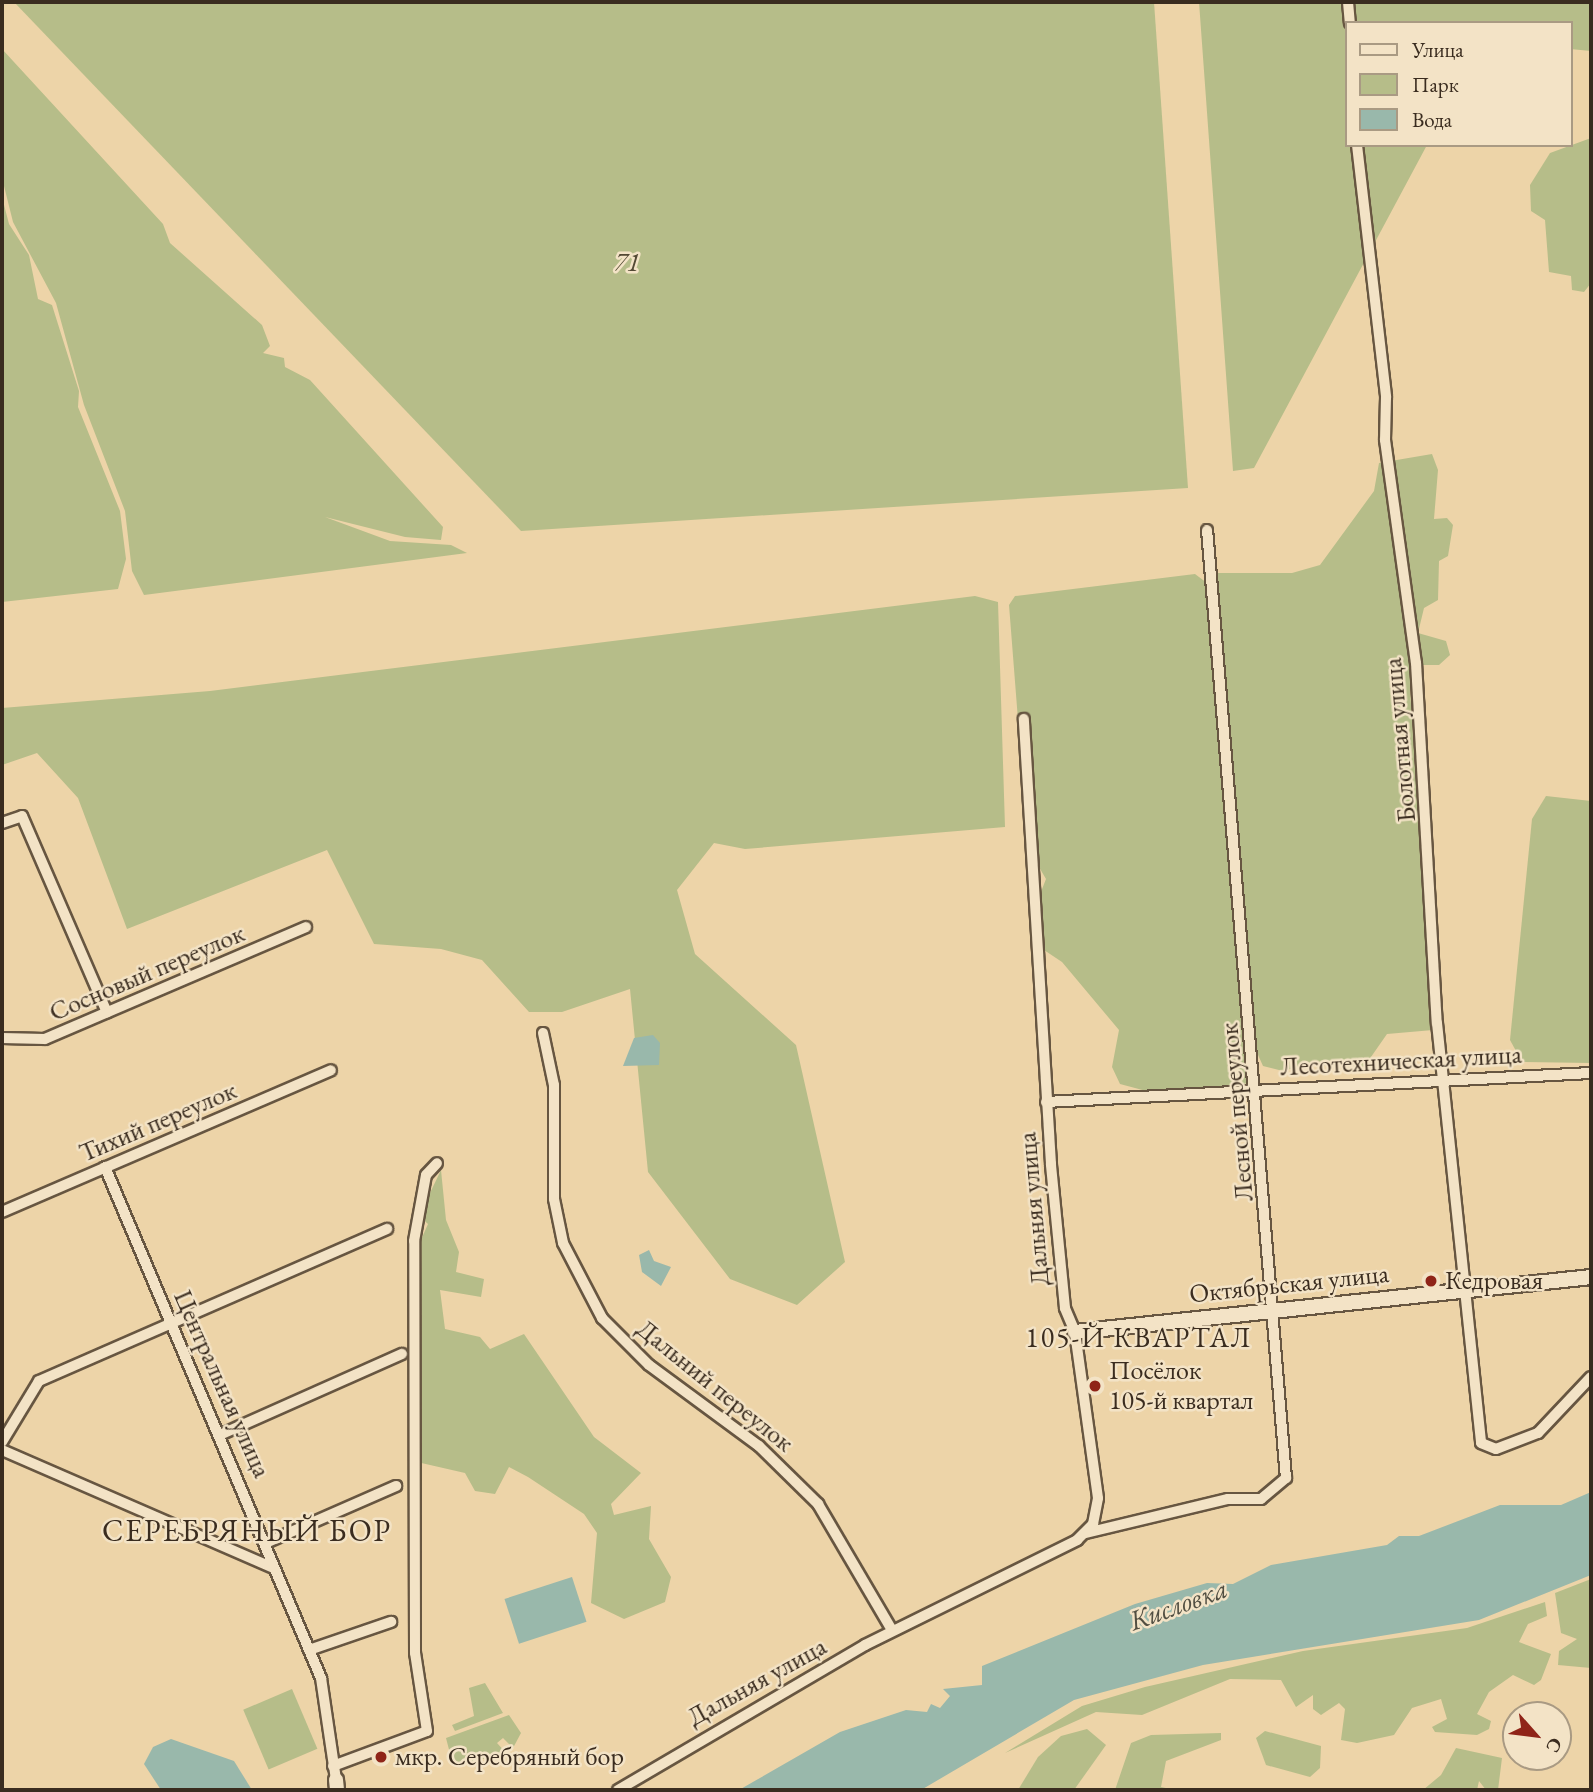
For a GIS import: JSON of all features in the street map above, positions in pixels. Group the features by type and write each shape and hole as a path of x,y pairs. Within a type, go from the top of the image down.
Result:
{"street":[{"path":"1349,2 1350,21"},
{"name":"Болотная улица","path":"1357,147 1386,397 1385,440 1416,663 1443,1080 1461,1287 1484,1446 1496,1449 1538,1433 1591,1377"},
{"name":"Лесной переулок","path":"1086,1533 1228,1499 1261,1499 1282,1485 1274,1311 1207,530"},
{"name":"Дальняя улица","path":"618,1790 892,1630 1086,1533 1098,1498 1075,1332 1065,1308 1046,1102 1024,719"},
{"path":"2,823 22,816 107,1012"},
{"name":"Сосновый переулок","path":"2,1038 45,1039 306,928"},
{"name":"Дальний переулок","path":"543,1033 554,1085 554,1199 563,1242 602,1318 649,1365 759,1446 818,1504 892,1630"},
{"name":"Тихий переулок","path":"2,1212 331,1070"},
{"name":"Лесотехническая улица","path":"1046,1102 1591,1073"},
{"path":"335,1779 381,1750 421,1738 428,1726 415,1653 414,1241 426,1175 437,1163"},
{"name":"Центральная улица","path":"105,1167 268,1542 274,1568 309,1650 325,1697 335,1779"},
{"path":"2,1442 39,1381 387,1229"},
{"name":"Октябрьская улица","path":"1075,1332 1274,1311 1461,1287 1591,1277"},
{"path":"222,1434 402,1354"},
{"path":"2,1450 274,1568"},
{"path":"268,1542 396,1486"},
{"path":"309,1650 391,1622"}],"green space":[{"name":"71","path":"14,2 1154,2 1188,488 521,531"},
{"path":"1199,2 1591,2 1591,51 1572,49 1572,21 1344,21 1344,147 1426,147 1254,468 1233,471"},
{"path":"2,49 163,224 170,243 262,325 270,346 263,353 284,358 285,367 310,380 443,527 441,540 405,537 325,517 390,541 451,545 467,553 144,595 132,571 125,511 84,405 56,303 13,222 2,178"},
{"path":"1591,138 1591,283 1584,292 1572,290 1571,276 1549,272 1545,220 1531,211 1530,185 1550,153"},
{"path":"2,197 9,224 29,255 38,299 52,305 79,391 78,407 120,511 126,559 118,589 2,602"},
{"path":"1432,454 1438,470 1434,519 1447,518 1453,525 1448,556 1439,561 1438,600 1424,608 1418,633 1446,641 1450,655 1439,665 1421,665 1410,689 1433,1030 1387,1034 1364,1067 1304,1065 1283,1071 1263,1066 1254,1046 1215,573 1292,573 1320,565 1374,491 1379,463"},
{"path":"1195,574 1207,583 1247,1082 1234,1095 1180,1100 1120,1084 1112,1067 1119,1030 1062,962 1041,948 1035,907 1046,879 1028,848 1009,605 1015,596"},
{"path":"975,596 998,602 1005,827 745,849 714,843 677,890 695,954 796,1045 845,1262 797,1305 730,1279 648,1172 630,989 562,1012 529,1012 482,960 441,949 374,944 327,850 127,929 78,798 37,753 2,765 2,708 210,691"},
{"path":"1546,796 1591,801 1591,1063 1522,1062 1510,1040 1532,819"},
{"path":"441,1170 446,1220 459,1252 456,1272 484,1279 481,1297 440,1290 445,1329 480,1337 490,1349 524,1334 594,1437 641,1473 611,1504 614,1515 651,1506 649,1539 671,1577 665,1602 624,1619 591,1603 597,1533 584,1514 528,1477 509,1467 495,1494 475,1491 465,1473 417,1462 420,1242 428,1224 419,1216"},
{"path":"1591,1579 1591,1668 1558,1665 1559,1651 1577,1639 1561,1633 1555,1593"},
{"path":"1545,1602 1547,1616 1528,1624 1519,1642 1551,1654 1541,1680 1534,1685 1513,1675 1489,1692 1477,1714 1491,1721 1489,1729 1477,1735 1435,1732 1432,1727 1447,1719 1441,1699 1412,1708 1394,1735 1357,1743 1341,1740 1345,1709 1339,1703 1321,1715 1313,1709 1313,1695 1296,1707 1281,1680 1230,1679 1142,1715 1096,1712 1005,1753 1082,1706 1145,1687 1303,1651 1467,1628"},
{"path":"485,1683 503,1713 455,1731 452,1725 474,1716 469,1688"},
{"path":"292,1689 317,1749 269,1770 243,1710"},
{"path":"509,1715 521,1733 513,1748 503,1738 497,1743 507,1754 453,1765 446,1738"},
{"path":"1087,1729 1106,1745 1074,1790 1018,1790 1038,1757 1061,1736"},
{"path":"1265,1731 1321,1746 1320,1768 1310,1777 1266,1765 1256,1738"},
{"path":"1221,1733 1221,1740 1166,1761 1161,1787 1175,1790 1115,1790 1131,1743 1151,1735"},
{"path":"1456,1748 1502,1758 1498,1790 1486,1790 1479,1781 1477,1790 1423,1790 1441,1775"}],"water":[{"path":"653,1035 660,1043 659,1065 623,1066 634,1038"},
{"path":"649,1250 654,1261 671,1267 661,1286 642,1272 639,1255"},
{"name":"Кисловка","path":"1591,1492 1591,1575 1479,1620 1203,1665 1074,1700 921,1790 739,1790 840,1732 906,1710 927,1712 931,1704 940,1708 950,1696 943,1689 982,1685 982,1666 1135,1604 1207,1583 1233,1584 1271,1565 1387,1545 1399,1536 1419,1536 1500,1505 1561,1505"},
{"path":"572,1577 587,1622 519,1644 504,1599"},
{"path":"171,1739 234,1761 252,1790 161,1790 144,1764 153,1747"}],"place":[{"name":"Кедровая","path":"1431,1281"},
{"name":"Посёлок 105-й квартал","path":"1095,1386"},
{"name":"мкр. Серебряный бор","path":"381,1757"}],"district":[{"name":"105-Й КВАРТАЛ","path":"1139,1337"},
{"name":"СЕРЕБРЯНЫЙ БОР","path":"247,1531"}]}
